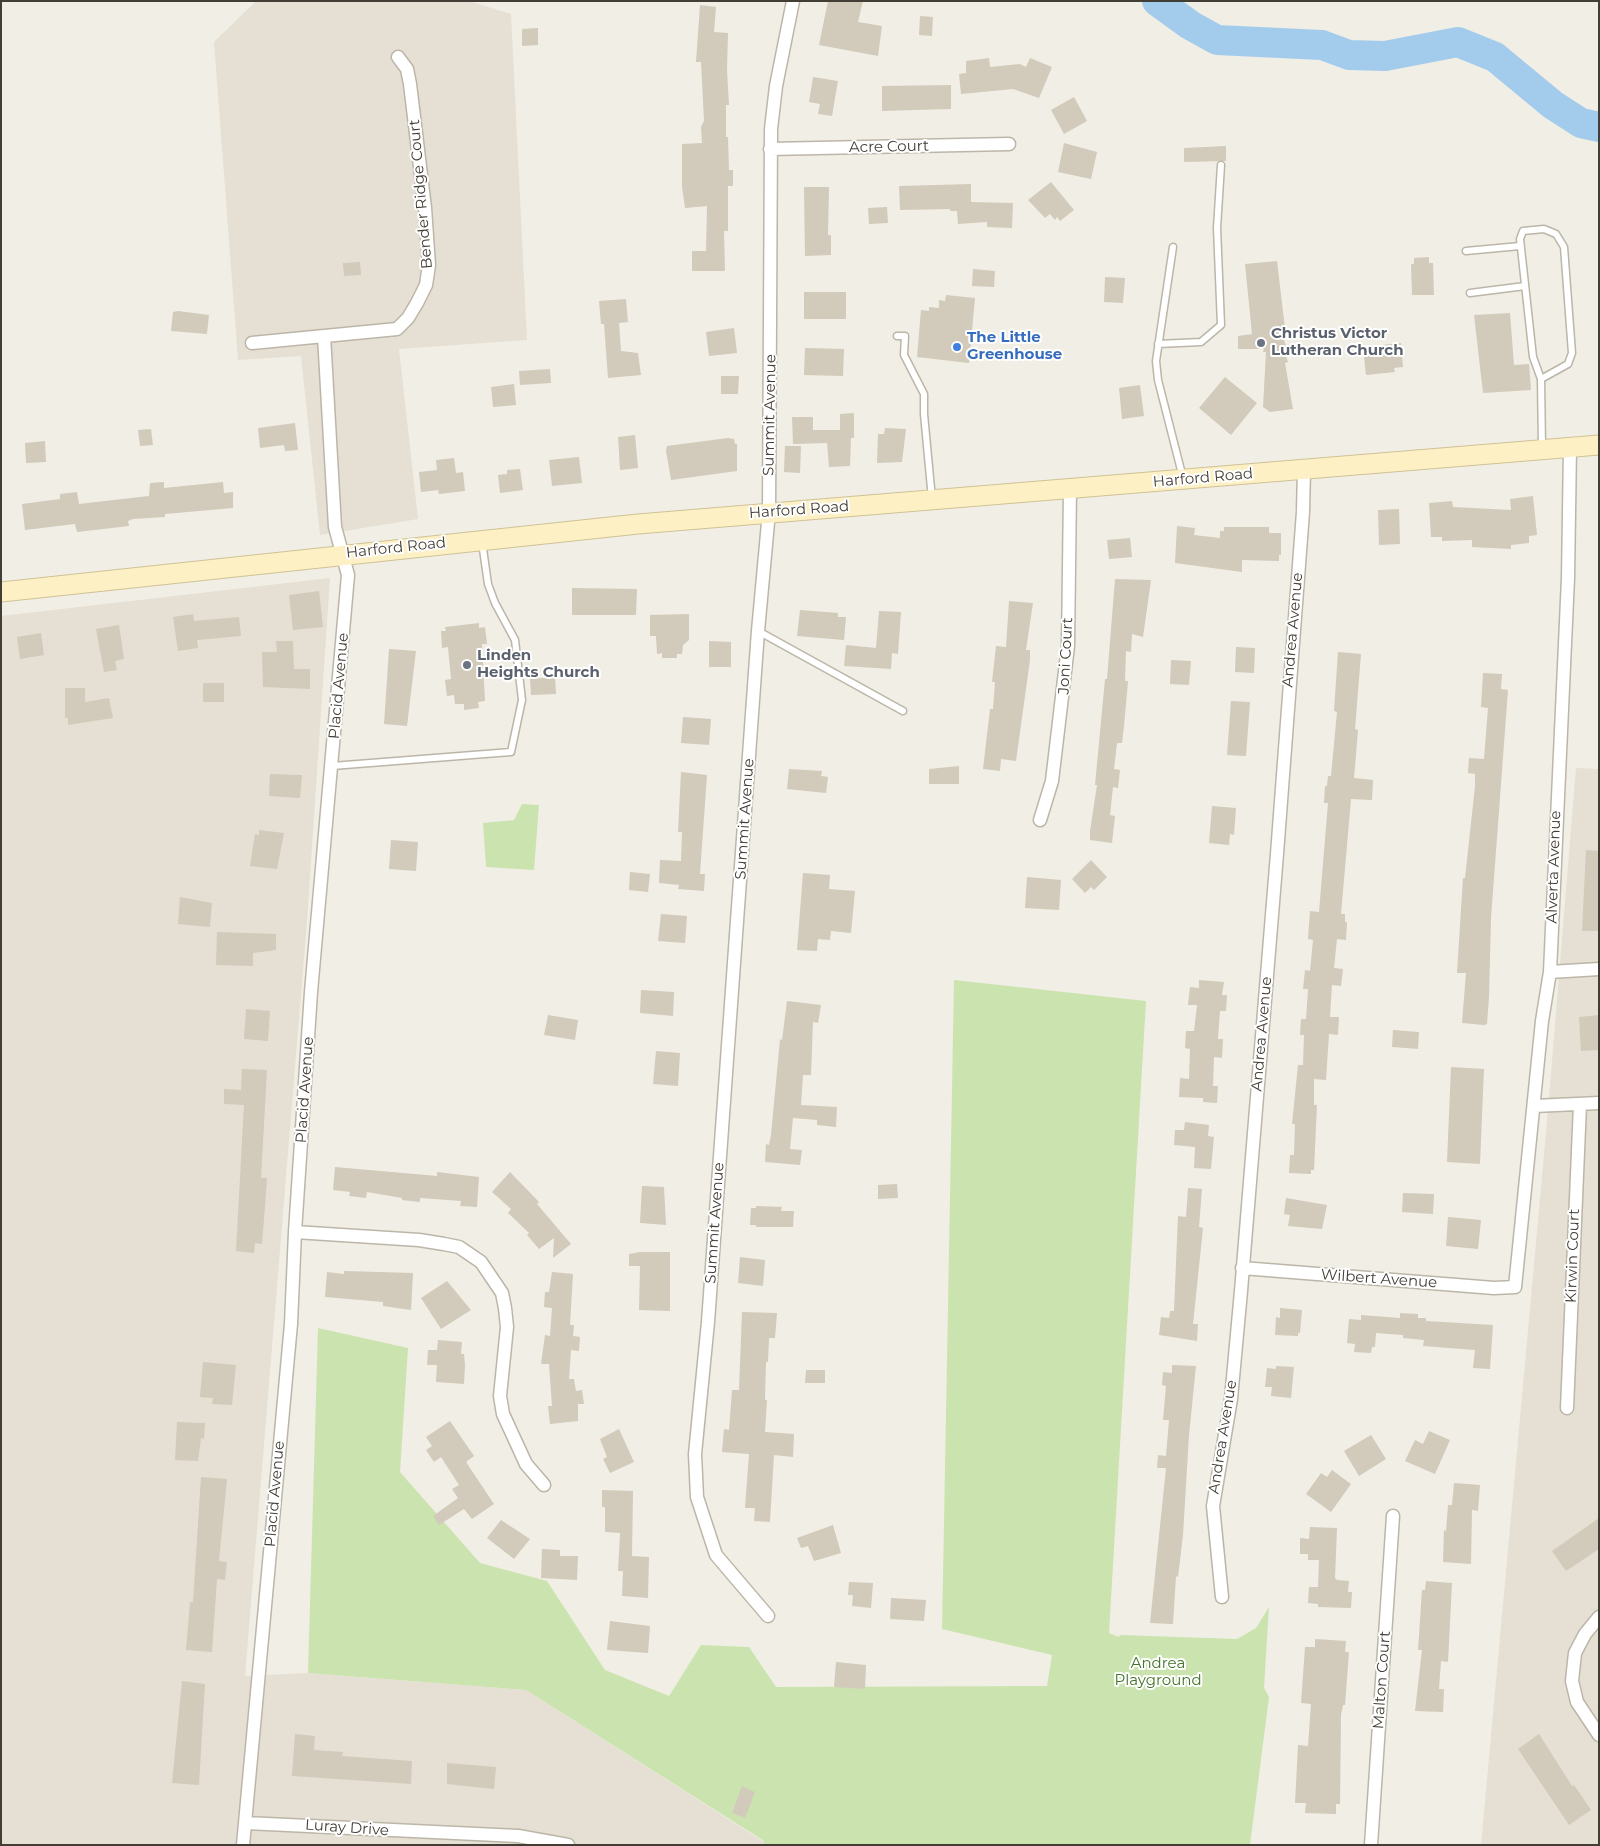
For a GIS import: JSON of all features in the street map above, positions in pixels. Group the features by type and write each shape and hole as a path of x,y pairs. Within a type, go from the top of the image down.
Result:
{"main road":[{"name":"Harford Road","path":"1,592 482,539 769,512 1599,445"}],"street":[{"name":"Summit Avenue","path":"768,1616 716,1555 697,1498 695,1454 709,1313 758,631 769,512 770,149 776,86 793,1"},
{"name":"Bender Ridge Court","path":"252,343 397,329 413,312 426,285 427,246 414,108 407,69 398,57"},
{"name":"Acre Court","path":"770,149 1009,144"},
{"name":"Placid Avenue","path":"243,1845 291,1324 295,1232 311,992 348,575 335,527 324,336"},
{"name":"Alverta Avenue","path":"1515,1287 1550,972 1568,578 1570,446"},
{"name":"Andrea Avenue","path":"1222,1597 1213,1506 1231,1400 1277,854 1303,512 1304,469"},
{"name":"Joni Court","path":"1040,820 1052,781 1065,684 1068,646 1070,489"},
{"path":"1550,972 1599,969"},
{"path":"1534,1106 1599,1103"},
{"name":"Kirwin Court","path":"1567,1408 1580,1105"},
{"path":"295,1232 419,1240 444,1244 459,1247 481,1262 502,1293 505,1308 507,1327 500,1396 503,1414 526,1464 544,1484"},
{"name":"Wilbert Avenue","path":"1242,1268 1494,1288 1515,1287"},
{"name":"Malton Court","path":"1371,1845 1393,1516"},
{"path":"1599,1617 1585,1634 1575,1653 1572,1681 1577,1702 1599,1735"},
{"name":"Luray Drive","path":"246,1823 518,1836 568,1845"}],"lane":[{"path":"1158,344 1201,342 1221,326 1217,228 1222,165"},
{"path":"1540,379 1571,360 1564,247 1556,234 1544,229 1524,231 1520,239 1533,357 1540,379 1542,449"},
{"path":"1466,251 1520,246"},
{"path":"1173,247 1156,361 1158,380 1183,479"},
{"path":"1470,293 1525,286"},
{"path":"897,336 905,336 904,355 924,394 924,414 932,500"},
{"path":"332,766 511,752 522,700 515,640 494,603 488,584 482,539"},
{"path":"758,631 903,710"}],"shaded area":[{"path":"256,1 469,1 511,14 527,340 399,349 418,519 320,535 301,356 238,360 214,42"},
{"path":"330,578 307,921 245,1676 308,1673 526,1690 764,1842 764,1845 1,1845 1,616"},
{"path":"1576,768 1599,769 1599,1845 1481,1845 1547,1122"}],"green space":[{"path":"522,804 539,805 534,870 486,867 483,823 514,820"},
{"name":"Andrea Playground","path":"954,980 1146,1001 1109,1633 1119,1637 1120,1635 1237,1639 1256,1628 1269,1607 1264,1688 1269,1697 1250,1845 764,1845 764,1841 526,1690 308,1673 318,1328 408,1348 400,1472 480,1563 547,1581 605,1670 669,1696 701,1645 749,1647 776,1687 1047,1686 1052,1655 942,1629"}],"building":[{"path":"828,1 863,1 858,22 882,26 878,56 819,45"},
{"path":"700,5 716,7 714,32 728,33 727,70 729,105 726,105 726,137 728,137 729,170 733,170 733,186 728,186 728,231 724,231 725,271 692,271 692,251 706,251 707,206 685,208 682,187 682,144 702,143 701,127 704,121 701,62 696,62"},
{"path":"920,16 933,17 932,36 919,35"},
{"path":"538,28 538,45 522,46 522,29"},
{"path":"989,58 990,67 1020,64 1026,67 1030,58 1052,67 1039,98 1013,89 961,94 959,74 966,73 966,61"},
{"path":"813,77 838,81 832,116 818,114 820,104 809,102"},
{"path":"951,85 951,109 882,111 882,86"},
{"path":"1074,97 1087,121 1064,134 1051,110"},
{"path":"1064,143 1097,152 1091,179 1058,172"},
{"path":"1226,146 1226,161 1184,162 1184,148"},
{"path":"1051,182 1074,210 1060,221 1057,217 1055,220 1050,214 1045,218 1028,200"},
{"path":"971,184 971,202 1013,203 1012,228 987,227 987,222 958,224 957,211 950,211 950,209 900,210 899,186"},
{"path":"804,187 829,187 828,235 831,235 831,255 805,256"},
{"path":"887,207 888,223 869,224 868,208"},
{"path":"1429,257 1429,263 1433,263 1434,295 1412,295 1411,264 1414,264 1414,258"},
{"name":"Christus Victor Lutheran Church","path":"1277,261 1286,337 1283,337 1287,349 1284,350 1288,362 1285,363 1293,409 1270,412 1263,407 1266,352 1263,352 1264,349 1238,349 1238,336 1252,334 1245,264"},
{"path":"360,262 361,275 344,276 343,263"},
{"path":"973,269 995,271 994,287 972,286"},
{"path":"1105,277 1125,278 1123,303 1104,302"},
{"path":"804,292 846,292 846,319 804,319"},
{"path":"946,295 975,298 969,363 917,357 921,310 929,311 929,307 939,308 939,300 945,301"},
{"path":"626,299 628,322 619,323 621,351 638,353 641,375 608,378 604,324 601,324 599,301"},
{"path":"173,312 209,315 207,334 171,331"},
{"path":"1510,313 1514,365 1529,364 1531,390 1483,393 1474,315"},
{"path":"734,328 737,353 709,356 706,332"},
{"path":"1401,343 1403,367 1394,368 1395,372 1366,375 1363,347"},
{"path":"805,348 844,349 843,376 804,375"},
{"path":"550,369 551,383 520,385 519,371"},
{"path":"721,376 739,376 738,394 721,394"},
{"path":"1225,377 1257,403 1231,435 1199,408"},
{"path":"514,384 516,405 493,407 491,387"},
{"path":"1140,385 1144,416 1122,419 1119,388"},
{"path":"854,413 854,438 851,438 850,466 829,467 827,443 793,444 792,417 813,417 813,430 840,430 840,414"},
{"path":"295,423 298,450 285,451 284,445 260,448 258,428"},
{"path":"885,428 906,429 902,462 877,463 878,434 884,434"},
{"path":"151,429 153,445 140,446 138,430"},
{"path":"635,435 638,468 620,470 618,437"},
{"path":"728,438 734,439 735,444 737,444 737,471 671,480 666,451 667,446"},
{"path":"45,441 46,462 26,463 25,443"},
{"path":"785,446 801,446 800,473 784,472"},
{"path":"579,457 582,483 552,486 549,460"},
{"path":"454,458 456,473 463,472 465,491 439,494 438,490 421,492 419,472 437,470 436,460"},
{"path":"520,469 523,490 500,493 498,475 507,474 507,470"},
{"path":"164,482 164,488 223,482 224,493 233,492 233,508 165,514 165,517 133,519 128,521 129,526 77,532 75,524 25,530 22,504 60,499 60,494 77,492 79,504 149,496 150,483"},
{"path":"1533,496 1537,535 1529,536 1529,543 1511,545 1511,549 1472,547 1472,540 1442,541 1442,537 1431,537 1429,503 1452,501 1453,507 1511,510 1510,499"},
{"path":"1399,509 1400,544 1379,545 1378,510"},
{"path":"1177,526 1195,528 1194,535 1220,538 1220,531 1224,531 1224,527 1269,527 1269,533 1281,533 1281,555 1279,555 1279,561 1242,560 1242,572 1175,563"},
{"path":"1130,538 1132,557 1109,559 1107,540"},
{"path":"1115,579 1151,580 1143,637 1132,634 1131,652 1126,651 1125,681 1128,681 1122,743 1117,743 1114,769 1120,770 1118,788 1113,787 1110,815 1115,816 1112,843 1090,840 1090,831 1097,785 1095,785 1105,679 1107,679"},
{"path":"572,588 637,589 636,615 572,615"},
{"path":"319,591 323,627 293,630 289,595"},
{"path":"1009,601 1033,603 1026,650 1030,650 1030,660 1016,761 1001,759 1000,771 983,769 990,709 993,709 995,682 992,682 996,646 1006,647"},
{"path":"800,610 838,613 838,617 846,617 844,640 797,636"},
{"path":"879,611 901,612 898,654 892,653 891,669 844,666 846,645 876,648"},
{"path":"193,614 194,621 239,617 241,636 197,640 198,648 178,651 173,617"},
{"path":"689,614 689,640 683,645 682,654 677,654 677,658 662,658 662,653 657,654 656,636 650,636 650,615"},
{"path":"479,623 479,628 485,627 487,644 482,644 485,701 478,702 479,708 464,710 464,704 455,704 454,695 447,696 445,680 451,679 448,647 442,648 441,631 446,631 445,627"},
{"path":"119,625 124,659 115,661 117,670 104,672 96,629"},
{"path":"41,633 44,655 20,659 17,637"},
{"path":"276,641 293,641 294,669 310,669 310,689 263,687 262,652 277,652"},
{"path":"709,641 731,642 731,667 709,667"},
{"path":"1236,647 1255,648 1254,673 1235,672"},
{"path":"389,649 416,651 407,726 384,724"},
{"path":"1338,652 1361,654 1355,729 1358,730 1354,778 1373,780 1372,800 1351,799 1341,914 1345,914 1345,922 1347,922 1346,940 1337,939 1334,968 1343,969 1341,986 1332,985 1330,1017 1339,1017 1338,1035 1329,1034 1326,1080 1314,1079 1314,1105 1317,1105 1314,1170 1311,1170 1311,1174 1289,1173 1290,1155 1294,1155 1295,1124 1292,1124 1298,1065 1303,1065 1304,1035 1300,1035 1301,1019 1306,1019 1308,989 1303,989 1305,970 1310,971 1313,940 1308,939 1310,911 1319,912 1328,803 1324,803 1325,786 1327,786 1328,776 1331,776 1337,712 1334,711"},
{"path":"1171,660 1191,661 1189,685 1170,684"},
{"path":"1483,673 1502,674 1501,689 1508,690 1491,918 1489,997 1487,1024 1484,1025 1462,1023 1466,973 1457,973 1463,878 1465,878 1475,786 1475,774 1468,773 1469,758 1484,759 1488,708 1481,707"},
{"path":"555,677 556,694 531,695 530,679"},
{"path":"203,683 224,683 224,702 203,702"},
{"path":"65,688 85,688 85,702 109,698 113,718 68,725 68,718 65,718"},
{"path":"1231,701 1250,702 1246,756 1227,755"},
{"path":"683,717 711,719 709,745 681,743"},
{"path":"959,766 959,784 929,784 929,769"},
{"path":"789,769 822,771 821,776 828,777 826,793 787,789"},
{"path":"681,772 707,775 700,874 705,874 704,891 678,889 679,885 659,883 660,860 681,861 682,832 678,832"},
{"path":"270,774 302,775 300,798 269,796"},
{"path":"1212,806 1236,808 1234,835 1230,834 1229,845 1209,843"},
{"path":"259,830 284,833 277,869 250,866 255,834 259,835"},
{"path":"391,840 418,842 416,871 389,869"},
{"path":"1586,850 1599,851 1599,931 1582,931"},
{"path":"1091,860 1107,877 1094,890 1091,887 1085,893 1072,879"},
{"path":"630,872 650,874 648,892 629,890"},
{"path":"803,873 830,875 829,889 855,891 851,933 831,931 830,940 818,939 817,951 797,950"},
{"path":"1027,877 1061,880 1059,910 1025,908"},
{"path":"180,897 212,903 210,927 178,924"},
{"path":"661,914 687,916 685,943 658,941"},
{"path":"217,932 276,934 276,950 253,953 253,966 216,965"},
{"path":"1199,980 1224,982 1222,995 1227,995 1226,1011 1220,1011 1218,1039 1223,1039 1222,1058 1214,1057 1213,1086 1218,1086 1217,1103 1203,1102 1203,1098 1179,1097 1180,1078 1189,1079 1190,1049 1185,1048 1186,1031 1194,1031 1197,1005 1188,1005 1190,987 1199,988"},
{"path":"641,990 674,992 673,1016 640,1013"},
{"path":"787,1001 821,1005 818,1023 813,1022 811,1075 803,1075 801,1105 837,1107 836,1127 817,1125 817,1120 793,1118 790,1149 802,1150 800,1165 765,1162 766,1144 769,1145 771,1135 780,1039 782,1040"},
{"path":"246,1009 270,1011 268,1041 244,1039"},
{"path":"548,1015 578,1020 575,1040 544,1035"},
{"path":"1599,1015 1599,1050 1581,1051 1579,1017"},
{"path":"1393,1030 1419,1032 1418,1049 1392,1047"},
{"path":"656,1051 680,1053 678,1086 653,1084"},
{"path":"1451,1067 1484,1069 1480,1164 1447,1162"},
{"path":"242,1069 267,1070 261,1178 267,1178 262,1244 255,1243 254,1253 236,1251 244,1105 224,1104 224,1089 241,1090"},
{"path":"1185,1122 1209,1125 1208,1136 1214,1137 1211,1169 1194,1168 1195,1147 1174,1145 1175,1130 1184,1130"},
{"path":"335,1167 437,1176 437,1172 479,1177 477,1207 460,1206 461,1201 420,1198 420,1202 367,1192 366,1198 349,1196 350,1192 333,1190"},
{"path":"510,1172 539,1202 537,1204 571,1244 553,1258 554,1238 539,1249 527,1235 529,1233 508,1213 511,1209 492,1192"},
{"path":"897,1184 898,1198 878,1199 878,1185"},
{"path":"642,1186 664,1187 666,1225 640,1223"},
{"path":"1188,1188 1202,1189 1199,1227 1203,1228 1193,1324 1198,1324 1197,1341 1159,1335 1161,1317 1169,1318 1170,1311 1174,1311 1178,1216 1186,1217"},
{"path":"1403,1193 1434,1194 1433,1214 1402,1212"},
{"path":"1286,1198 1327,1205 1322,1229 1288,1226 1290,1215 1284,1214"},
{"path":"756,1206 782,1207 781,1211 794,1211 793,1227 756,1227 756,1225 750,1225 751,1208 756,1208"},
{"path":"1448,1217 1481,1220 1478,1249 1446,1246"},
{"path":"670,1252 670,1311 639,1310 640,1266 629,1266 629,1254"},
{"path":"740,1257 765,1260 763,1286 738,1283"},
{"path":"344,1271 413,1273 411,1310 383,1306 383,1302 325,1297 327,1272 344,1274"},
{"path":"552,1272 573,1274 570,1325 574,1325 573,1336 580,1337 579,1351 571,1350 569,1379 574,1379 576,1391 582,1390 584,1404 578,1404 578,1421 550,1424 548,1406 552,1406 549,1364 541,1364 545,1335 550,1336 552,1308 544,1307 545,1292 549,1292"},
{"path":"447,1281 471,1310 441,1329 421,1298"},
{"path":"1280,1308 1302,1310 1300,1333 1298,1333 1298,1336 1275,1335 1276,1317 1280,1318"},
{"path":"742,1312 777,1313 775,1338 769,1338 768,1362 766,1362 765,1400 767,1400 765,1432 794,1434 793,1457 774,1455 770,1522 754,1521 755,1508 745,1508 749,1454 722,1452 724,1429 729,1430 732,1390 739,1390"},
{"path":"1400,1313 1418,1314 1418,1318 1426,1318 1426,1321 1493,1325 1490,1369 1473,1368 1475,1350 1423,1346 1424,1340 1403,1338 1403,1335 1376,1333 1375,1347 1372,1347 1371,1353 1354,1352 1355,1344 1347,1343 1349,1319 1361,1320 1361,1315 1400,1318"},
{"path":"438,1340 462,1342 461,1354 464,1354 465,1365 464,1384 436,1382 437,1365 427,1365 428,1350 437,1350"},
{"path":"203,1362 236,1365 232,1405 212,1404 213,1398 200,1397"},
{"path":"1172,1365 1196,1366 1189,1435 1183,1535 1178,1577 1176,1576 1173,1624 1150,1623 1166,1468 1157,1468 1158,1455 1166,1456 1169,1420 1163,1420 1166,1386 1162,1385 1163,1372 1172,1373"},
{"path":"1276,1366 1294,1367 1291,1398 1271,1396 1272,1387 1265,1387 1267,1368 1276,1369"},
{"path":"806,1370 825,1370 825,1383 805,1383"},
{"path":"450,1421 474,1456 466,1462 494,1504 472,1519 464,1509 439,1525 433,1516 458,1498 452,1489 459,1485 441,1457 434,1462 426,1450 432,1446 426,1437"},
{"path":"177,1422 205,1423 204,1439 201,1438 198,1461 175,1460"},
{"path":"619,1429 634,1462 610,1473 603,1459 607,1457 600,1439"},
{"path":"1429,1431 1450,1440 1435,1474 1405,1461 1415,1440 1423,1444"},
{"path":"1371,1435 1386,1459 1359,1476 1344,1451"},
{"path":"1332,1470 1351,1484 1331,1512 1306,1494 1321,1473 1327,1477"},
{"path":"201,1477 227,1479 219,1561 227,1562 225,1580 217,1579 212,1652 186,1650 190,1602 193,1602"},
{"path":"1454,1483 1480,1485 1478,1511 1472,1510 1471,1564 1443,1562 1444,1530 1446,1531 1448,1505 1452,1505"},
{"path":"602,1490 633,1491 632,1556 649,1557 648,1598 622,1596 623,1571 618,1571 620,1533 605,1532 605,1507 602,1507"},
{"path":"1599,1518 1599,1549 1566,1571 1552,1551"},
{"path":"501,1520 530,1539 514,1559 487,1538"},
{"path":"833,1525 841,1553 814,1561 808,1546 801,1548 797,1538"},
{"path":"1310,1527 1337,1528 1335,1578 1337,1580 1349,1581 1348,1592 1352,1592 1351,1608 1318,1607 1318,1604 1308,1603 1309,1587 1318,1587 1319,1560 1308,1560 1308,1554 1300,1554 1300,1538 1309,1539"},
{"path":"542,1549 560,1550 560,1556 578,1556 577,1580 541,1578"},
{"path":"1426,1581 1452,1583 1448,1662 1441,1661 1439,1689 1444,1689 1443,1712 1415,1711 1422,1650 1418,1650 1422,1590 1425,1590"},
{"path":"849,1582 873,1583 871,1608 852,1606 853,1595 848,1595"},
{"path":"891,1598 926,1600 924,1621 890,1619"},
{"path":"610,1621 650,1626 648,1653 607,1650"},
{"path":"1315,1639 1346,1641 1345,1652 1349,1652 1345,1705 1343,1705 1341,1715 1340,1804 1336,1804 1336,1814 1305,1813 1306,1803 1295,1803 1298,1745 1308,1746 1311,1704 1301,1703 1305,1647 1315,1647"},
{"path":"836,1662 866,1665 865,1689 834,1687"},
{"path":"182,1681 205,1684 199,1785 172,1783"},
{"path":"295,1734 315,1736 314,1750 343,1752 342,1756 412,1761 411,1784 292,1776"},
{"path":"1539,1734 1572,1786 1574,1785 1591,1810 1569,1825 1518,1749"},
{"path":"447,1763 496,1767 494,1789 447,1784"},
{"path":"742,1786 755,1792 745,1818 732,1813"}],"waterway":[{"path":"1157,1 1190,25 1217,40 1322,45 1349,55 1385,56 1458,42 1495,57 1553,105 1581,123 1599,127"}],"place":[{"name":"Christus Victor Lutheran Church","path":"1261,343"},
{"name":"The Little Greenhouse","path":"957,347"},
{"name":"Linden Heights Church","path":"467,665"}]}
